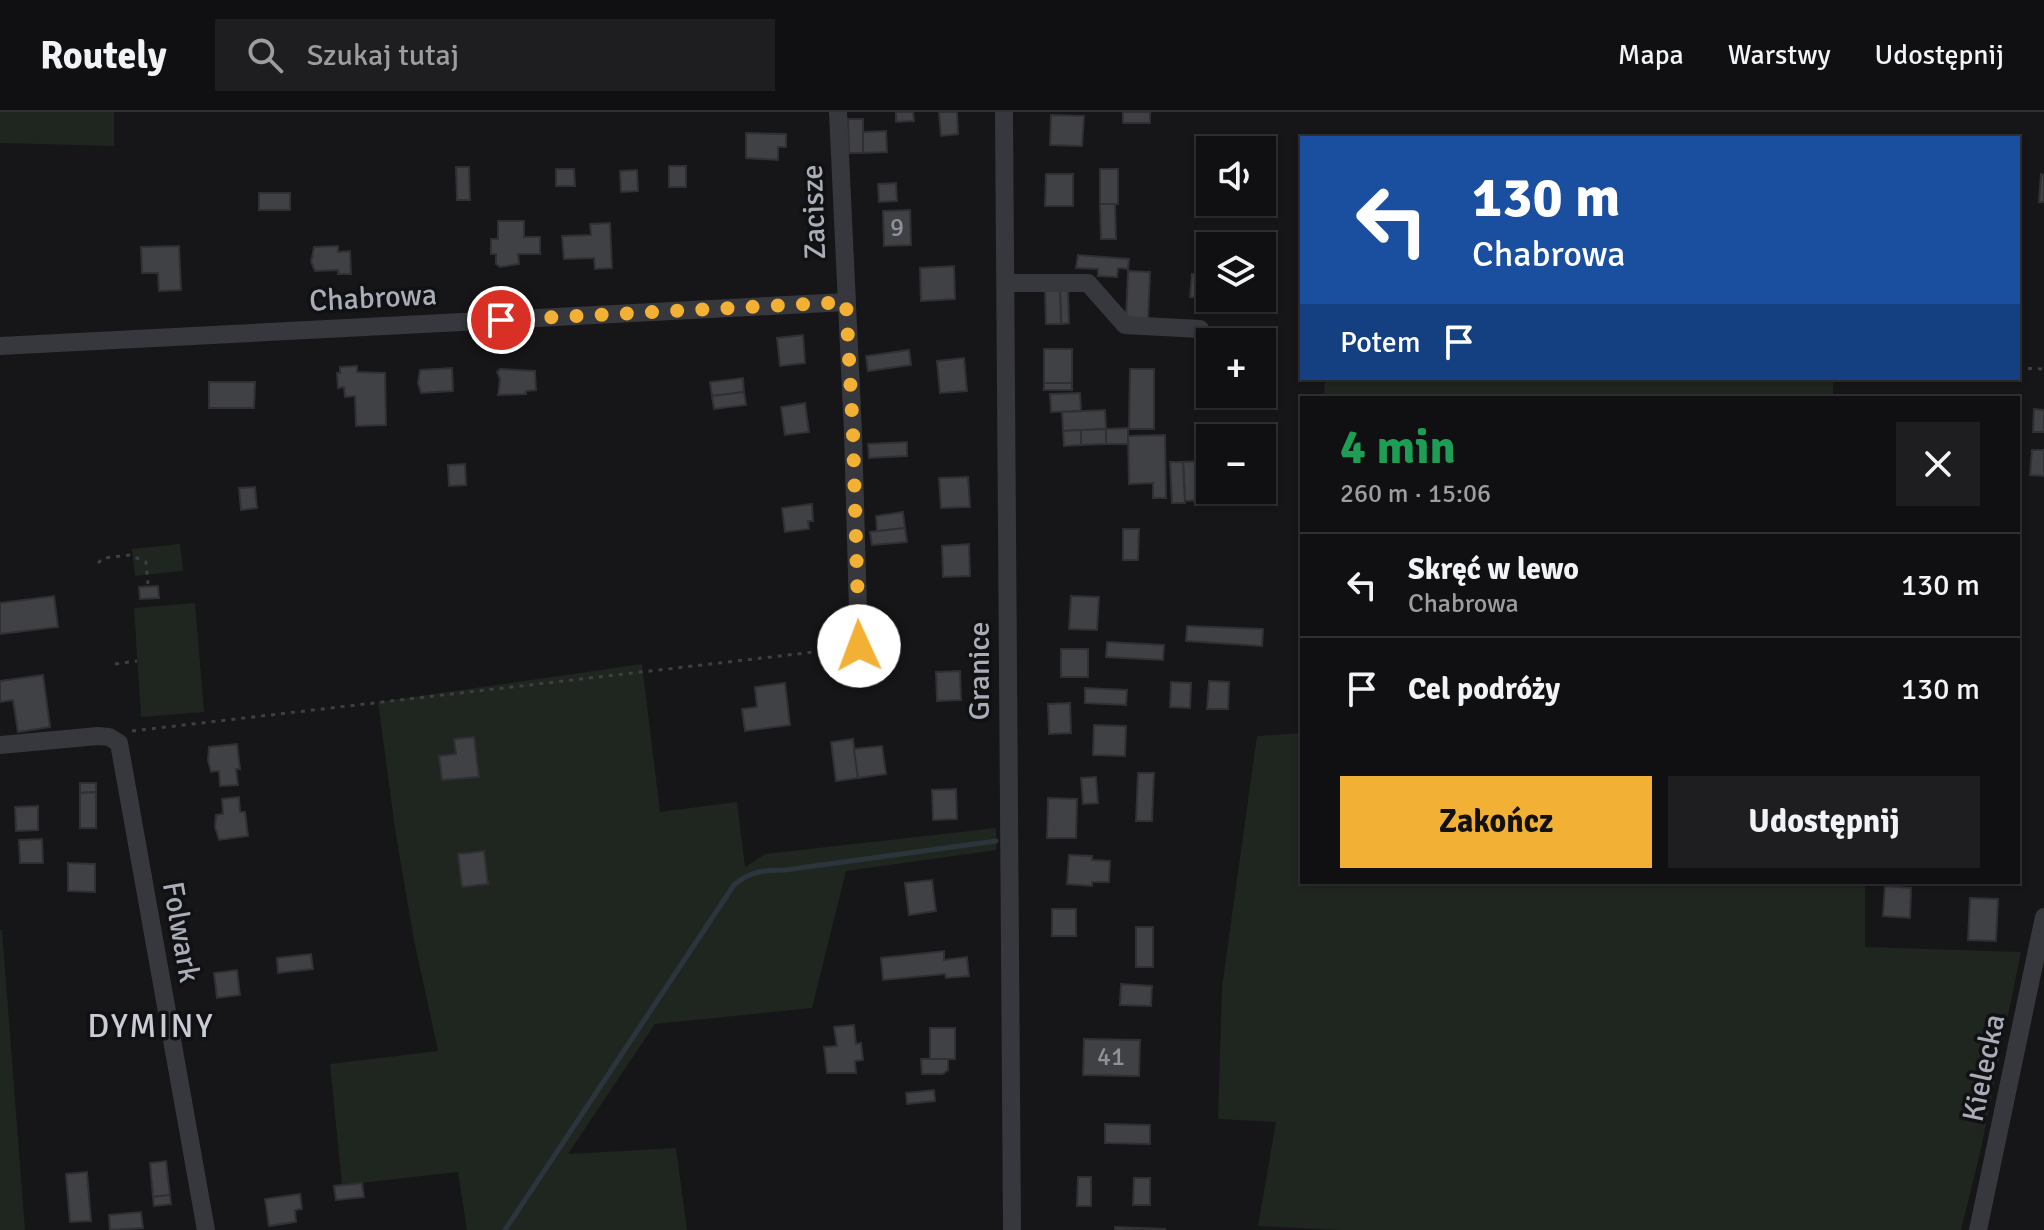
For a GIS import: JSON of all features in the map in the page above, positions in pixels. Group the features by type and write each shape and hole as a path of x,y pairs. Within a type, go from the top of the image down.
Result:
{"street":[{"name":"Zacisze","path":"838,112 859,646"},
{"name":"Granice","path":"1004,112 1012,1230"},
{"path":"1006,283 1088,283 1125,325 1196,329"},
{"name":"Chabrowa","path":"0,346 846,302"},
{"path":"0,745 124,735"},
{"name":"Folwark","path":"124,735 119,743 206,1230"},
{"name":"Kielecka","path":"1978,1230 2044,917"}],"path":[{"path":"2020,368 2044,369"},
{"path":"98,563 104,558 130,555 146,562 148,584"},
{"path":"124,735 859,646"},
{"path":"115,664 137,661"}],"shaded area":[{"path":"0,112 114,112 114,146 0,143"},
{"path":"1325,380 1833,380 1833,396 1324,396"},
{"path":"180,544 183,571 135,576 132,549"},
{"path":"195,603 204,712 141,717 134,608"},
{"path":"642,664 660,812 737,802 745,867 765,854 996,828 996,850 846,871 812,1008 655,1024 568,1154 676,1148 687,1230 467,1230 458,1172 342,1185 330,1064 438,1051 414,940 378,702"},
{"path":"1300,733 1300,884 1865,884 1865,947 2021,952 1961,1230 1341,1230 1258,1226 1276,1122 1218,1119 1222,987 1257,736"},
{"path":"2,930 25,1230 0,1230"}],"building":[{"path":"896,112 913,112 914,121 896,122"},
{"path":"939,112 957,112 958,134 941,136"},
{"path":"1123,112 1150,112 1150,123 1123,123"},
{"path":"1051,115 1084,116 1082,146 1050,145"},
{"path":"848,119 863,119 863,153 849,153"},
{"path":"886,131 887,152 863,153 863,132"},
{"path":"746,133 786,134 786,147 778,147 778,160 746,158"},
{"path":"669,166 686,166 686,187 669,187"},
{"path":"456,167 469,167 470,200 457,200"},
{"path":"556,169 574,169 575,186 556,186"},
{"path":"1100,169 1118,169 1118,204 1100,204"},
{"path":"637,170 638,191 621,192 620,171"},
{"path":"1046,174 1073,174 1073,206 1045,206"},
{"path":"2041,174 2044,175 2044,202 2039,202"},
{"path":"896,183 897,201 879,202 878,184"},
{"path":"259,193 290,193 290,210 259,210"},
{"path":"1100,204 1115,204 1116,239 1101,239"},
{"path":"910,210 911,245 884,246 883,211"},
{"path":"498,221 524,221 524,237 540,237 540,254 518,254 519,264 500,267 496,264 496,254 491,254 491,239 498,239"},
{"path":"610,223 612,268 595,269 594,258 564,259 562,236 591,235 590,224"},
{"path":"179,246 181,290 159,291 158,273 142,273 141,247"},
{"path":"338,246 338,252 350,251 351,274 338,274 338,270 315,271 311,262 314,247"},
{"path":"1078,255 1129,259 1128,269 1118,268 1117,277 1098,276 1098,269 1076,268"},
{"path":"954,266 955,299 921,301 920,268"},
{"path":"1128,271 1150,272 1148,319 1126,319"},
{"path":"1192,274 1196,274 1196,297 1190,297"},
{"path":"1060,290 1068,290 1069,323 1061,324"},
{"path":"1060,290 1061,324 1046,324 1045,291"},
{"path":"803,335 805,363 780,366 777,338"},
{"path":"1044,349 1072,349 1072,383 1044,383"},
{"path":"909,350 911,365 868,371 866,356"},
{"path":"964,358 967,391 940,393 937,361"},
{"path":"357,366 357,372 385,373 386,425 356,426 355,396 345,397 344,387 338,388 337,373 340,373 340,367"},
{"path":"452,368 453,391 421,393 418,383 420,370"},
{"path":"500,369 535,371 536,390 526,391 526,394 498,395 500,379 497,372"},
{"path":"1130,369 1154,369 1154,429 1129,429"},
{"path":"743,378 744,392 712,396 710,382"},
{"path":"209,382 255,382 254,408 209,408"},
{"path":"1044,383 1072,383 1072,390 1044,390"},
{"path":"744,392 746,405 714,409 712,396"},
{"path":"1080,393 1081,411 1051,412 1050,394"},
{"path":"805,403 809,432 785,435 781,407"},
{"path":"2034,409 2044,410 2044,432 2033,432"},
{"path":"1105,410 1106,429 1063,431 1062,412"},
{"path":"1128,428 1128,444 1106,444 1106,429"},
{"path":"1106,429 1106,444 1081,445 1081,430"},
{"path":"1081,430 1081,445 1064,446 1063,431"},
{"path":"1165,435 1166,498 1153,498 1153,483 1129,484 1128,436"},
{"path":"907,442 907,456 869,458 868,444"},
{"path":"2032,450 2044,450 2044,476 2030,475"},
{"path":"1196,461 1196,500 1185,501 1183,462"},
{"path":"1170,462 1183,462 1185,503 1172,503"},
{"path":"465,464 466,485 449,486 448,465"},
{"path":"968,477 970,507 941,508 939,478"},
{"path":"255,487 257,508 241,510 239,488"},
{"path":"812,504 813,521 808,521 809,529 785,532 782,508"},
{"path":"903,512 905,528 877,531 876,516"},
{"path":"905,528 907,542 872,545 870,532"},
{"path":"1123,529 1139,529 1138,560 1123,560"},
{"path":"969,544 970,576 943,577 942,546"},
{"path":"158,586 159,598 140,599 139,587"},
{"path":"54,596 58,627 0,634 0,603"},
{"path":"1071,596 1099,597 1097,630 1069,629"},
{"path":"1187,626 1263,629 1262,646 1186,641"},
{"path":"1107,642 1164,645 1163,660 1106,657"},
{"path":"1061,649 1088,649 1088,677 1061,677"},
{"path":"960,671 961,700 937,701 936,672"},
{"path":"43,675 50,727 18,732 13,700 0,702 0,681"},
{"path":"1209,681 1229,682 1228,709 1207,709"},
{"path":"1171,682 1191,683 1190,708 1170,707"},
{"path":"785,683 790,725 745,731 742,709 757,707 755,687"},
{"path":"1085,688 1127,690 1126,705 1085,703"},
{"path":"1070,703 1071,733 1049,734 1048,704"},
{"path":"1094,725 1126,726 1125,756 1093,755"},
{"path":"474,737 479,777 442,780 439,756 456,754 454,739"},
{"path":"853,739 858,778 836,781 831,742"},
{"path":"237,744 238,785 220,786 219,771 211,772 209,747"},
{"path":"882,746 886,774 858,778 854,749"},
{"path":"1138,773 1154,773 1152,821 1136,821"},
{"path":"1096,777 1098,803 1083,804 1081,778"},
{"path":"80,783 96,783 96,792 80,793"},
{"path":"956,789 957,819 933,820 932,790"},
{"path":"96,792 96,828 80,828 80,793"},
{"path":"239,797 240,812 245,812 248,836 219,840 215,827 216,815 223,814 222,799"},
{"path":"1048,798 1077,799 1076,838 1047,838"},
{"path":"38,806 38,830 16,831 15,807"},
{"path":"42,839 43,863 20,863 19,840"},
{"path":"484,851 488,884 462,887 458,854"},
{"path":"1069,855 1110,861 1109,882 1092,882 1092,886 1067,884"},
{"path":"68,863 95,864 95,892 68,891"},
{"path":"932,880 936,911 909,915 905,883"},
{"path":"1885,886 1911,888 1910,918 1883,916"},
{"path":"1970,898 1998,899 1996,941 1968,940"},
{"path":"1052,909 1076,909 1076,936 1052,936"},
{"path":"1136,927 1153,927 1153,967 1136,967"},
{"path":"944,951 944,960 967,957 969,976 946,978 945,974 883,980 881,958"},
{"path":"311,954 313,969 278,973 277,958"},
{"path":"237,970 240,995 217,998 214,973"},
{"path":"1121,984 1152,986 1151,1006 1120,1005"},
{"path":"854,1025 856,1044 861,1043 863,1060 855,1061 856,1073 827,1073 824,1047 837,1046 834,1027"},
{"path":"930,1028 955,1028 955,1059 930,1059"},
{"path":"1084,1039 1140,1040 1139,1076 1083,1075"},
{"path":"921,1059 948,1059 948,1070 943,1074 922,1074"},
{"path":"934,1090 935,1101 907,1104 906,1093"},
{"path":"1105,1124 1150,1125 1150,1144 1105,1143"},
{"path":"166,1161 170,1195 153,1197 150,1163"},
{"path":"87,1172 91,1221 70,1222 66,1174"},
{"path":"1078,1177 1091,1177 1091,1206 1077,1206"},
{"path":"1134,1178 1150,1178 1150,1205 1133,1205"},
{"path":"362,1183 364,1197 336,1200 334,1186"},
{"path":"300,1194 302,1209 295,1210 296,1222 269,1226 265,1199"},
{"path":"170,1195 171,1204 154,1206 153,1197"},
{"path":"141,1212 143,1228 110,1230 109,1215"},
{"path":"1115,1227 1165,1229 1165,1230 1115,1230"}],"waterway":[{"path":"505,1230 734,885 764,871 996,841"}],"district":[{"name":"DYMINY","path":"151,1026"}],"route":[{"path":"501,320 846,302 859,646"}]}
